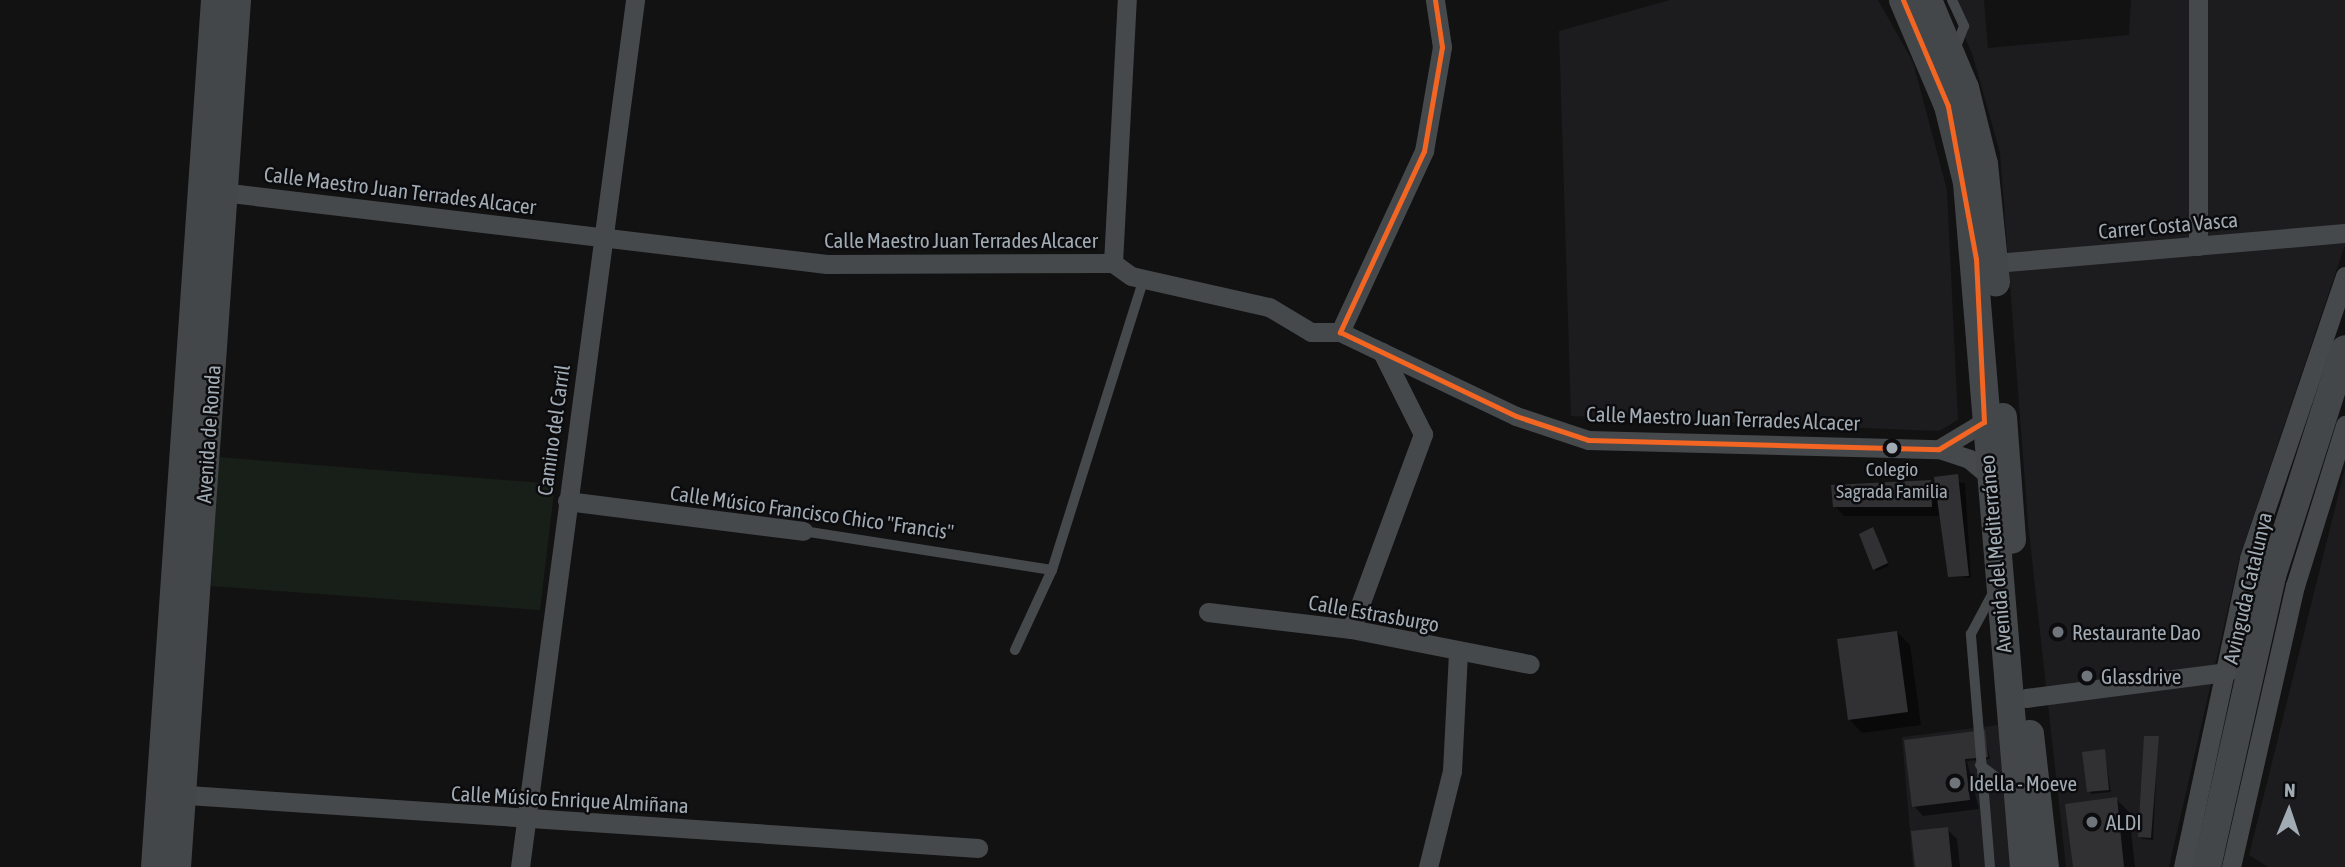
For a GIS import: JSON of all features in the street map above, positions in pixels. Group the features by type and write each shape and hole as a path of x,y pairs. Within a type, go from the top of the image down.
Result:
{"street":[{"name":"Avenida de Ronda","path":"213,191 215,0"},
{"name":"Avenida de Ronda","path":"177,867 172,794 213,191 237,0"},
{"name":"Camino del Carril","path":"520,867 601,237 635,0"},
{"path":"1113,263 1127,0"},
{"path":"1340,332 1424,151 1442,47 1436,0"},
{"name":"Avenida del Mediterráneo","path":"1903,0 1948,106 1967,183 1987,474 2024,867"},
{"name":"Avenida del Mediterráneo","path":"1928,0 1953,54 1984,164 1996,263 2026,698 2045,867"},
{"path":"2198,0 2198,246"},
{"name":"Calle Maestro Juan Terrades Alcacer","path":"213,191 827,264 1113,263 1144,279 1269,307 1311,332 1340,332 1516,416 1588,440 1939,449 1969,459 1987,474"},
{"name":"Carrer Costa Vasca","path":"1996,263 2345,233"},
{"name":"Avinguda Catalunya","path":"2183,867 2227,672 2249,558 2345,276"},
{"name":"Avinguda Catalunya","path":"2207,867 2272,576 2345,349"},
{"path":"1351,629 1423,434 1382,352"},
{"path":"1939,449 1984,422"},
{"path":"2231,867 2325,475 2345,425"},
{"path":"2325,475 2345,465"},
{"name":"Calle Músico Francisco Chico \"Francis\"","path":"567,501 803,531"},
{"name":"Calle Estrasburgo","path":"1208,612 1351,629 1530,664"},
{"path":"1428,867 1452,771 1458,652"},
{"path":"2026,698 2227,672"},
{"name":"Avenida de Ronda","path":"155,867 172,794"},
{"name":"Calle Músico Enrique Almiñana","path":"172,794 524,820 978,848"}],"lane":[{"path":"1952,0 1964,26 1953,54"},
{"path":"1015,650 1052,570 1144,279"},
{"name":"Calle Músico Francisco Chico \"Francis\"","path":"803,531 1052,570"},
{"path":"1990,867 1971,634 1997,584"},
{"path":"1980,765 2017,794"}],"shaded area":[{"name":"Colegio Sagrada Familia","path":"1670,0 1878,0 1913,62 1947,190 1958,420 1939,431 1571,416 1559,31"},
{"path":"1947,0 1984,0 1988,48 2129,35 2131,0 2345,0 2345,245 2240,556 2169,867 2066,867 2028,523 2000,153 1972,53"},
{"path":"218,457 555,484 540,610 211,586"},
{"path":"2345,468 2345,867 2268,867 2249,855"},
{"path":"1998,725 2015,867 1913,867 1902,737"}],"building":[{"path":"1958,474 1969,576 1948,577 1934,477"},
{"path":"1931,480 1932,507 1833,507 1831,485"},
{"path":"1873,527 1888,563 1873,570 1859,534"},
{"path":"1897,631 1908,712 1848,720 1837,639"},
{"path":"1985,730 1988,757 1965,759 1970,800 1912,807 1904,740"},
{"path":"2144,736 2159,736 2151,838 2138,837"},
{"path":"2105,749 2109,790 2087,792 2082,752"},
{"path":"2117,797 2124,867 2073,867 2065,804"},
{"path":"1948,827 1952,867 1915,867 1911,831"}],"transit line":[{"path":"1435,0 1442,47 1424,151 1340,332 1516,416 1588,440 1939,449 1984,422 1976,259 1948,106 1903,0"}],"place":[{"name":"Colegio Sagrada Familia","path":"1892,448"},
{"name":"Restaurante Dao","path":"2058,632"},
{"name":"Glassdrive","path":"2087,676"},
{"name":"Idella - Moeve","path":"1955,783"},
{"name":"ALDI","path":"2092,822"}]}
